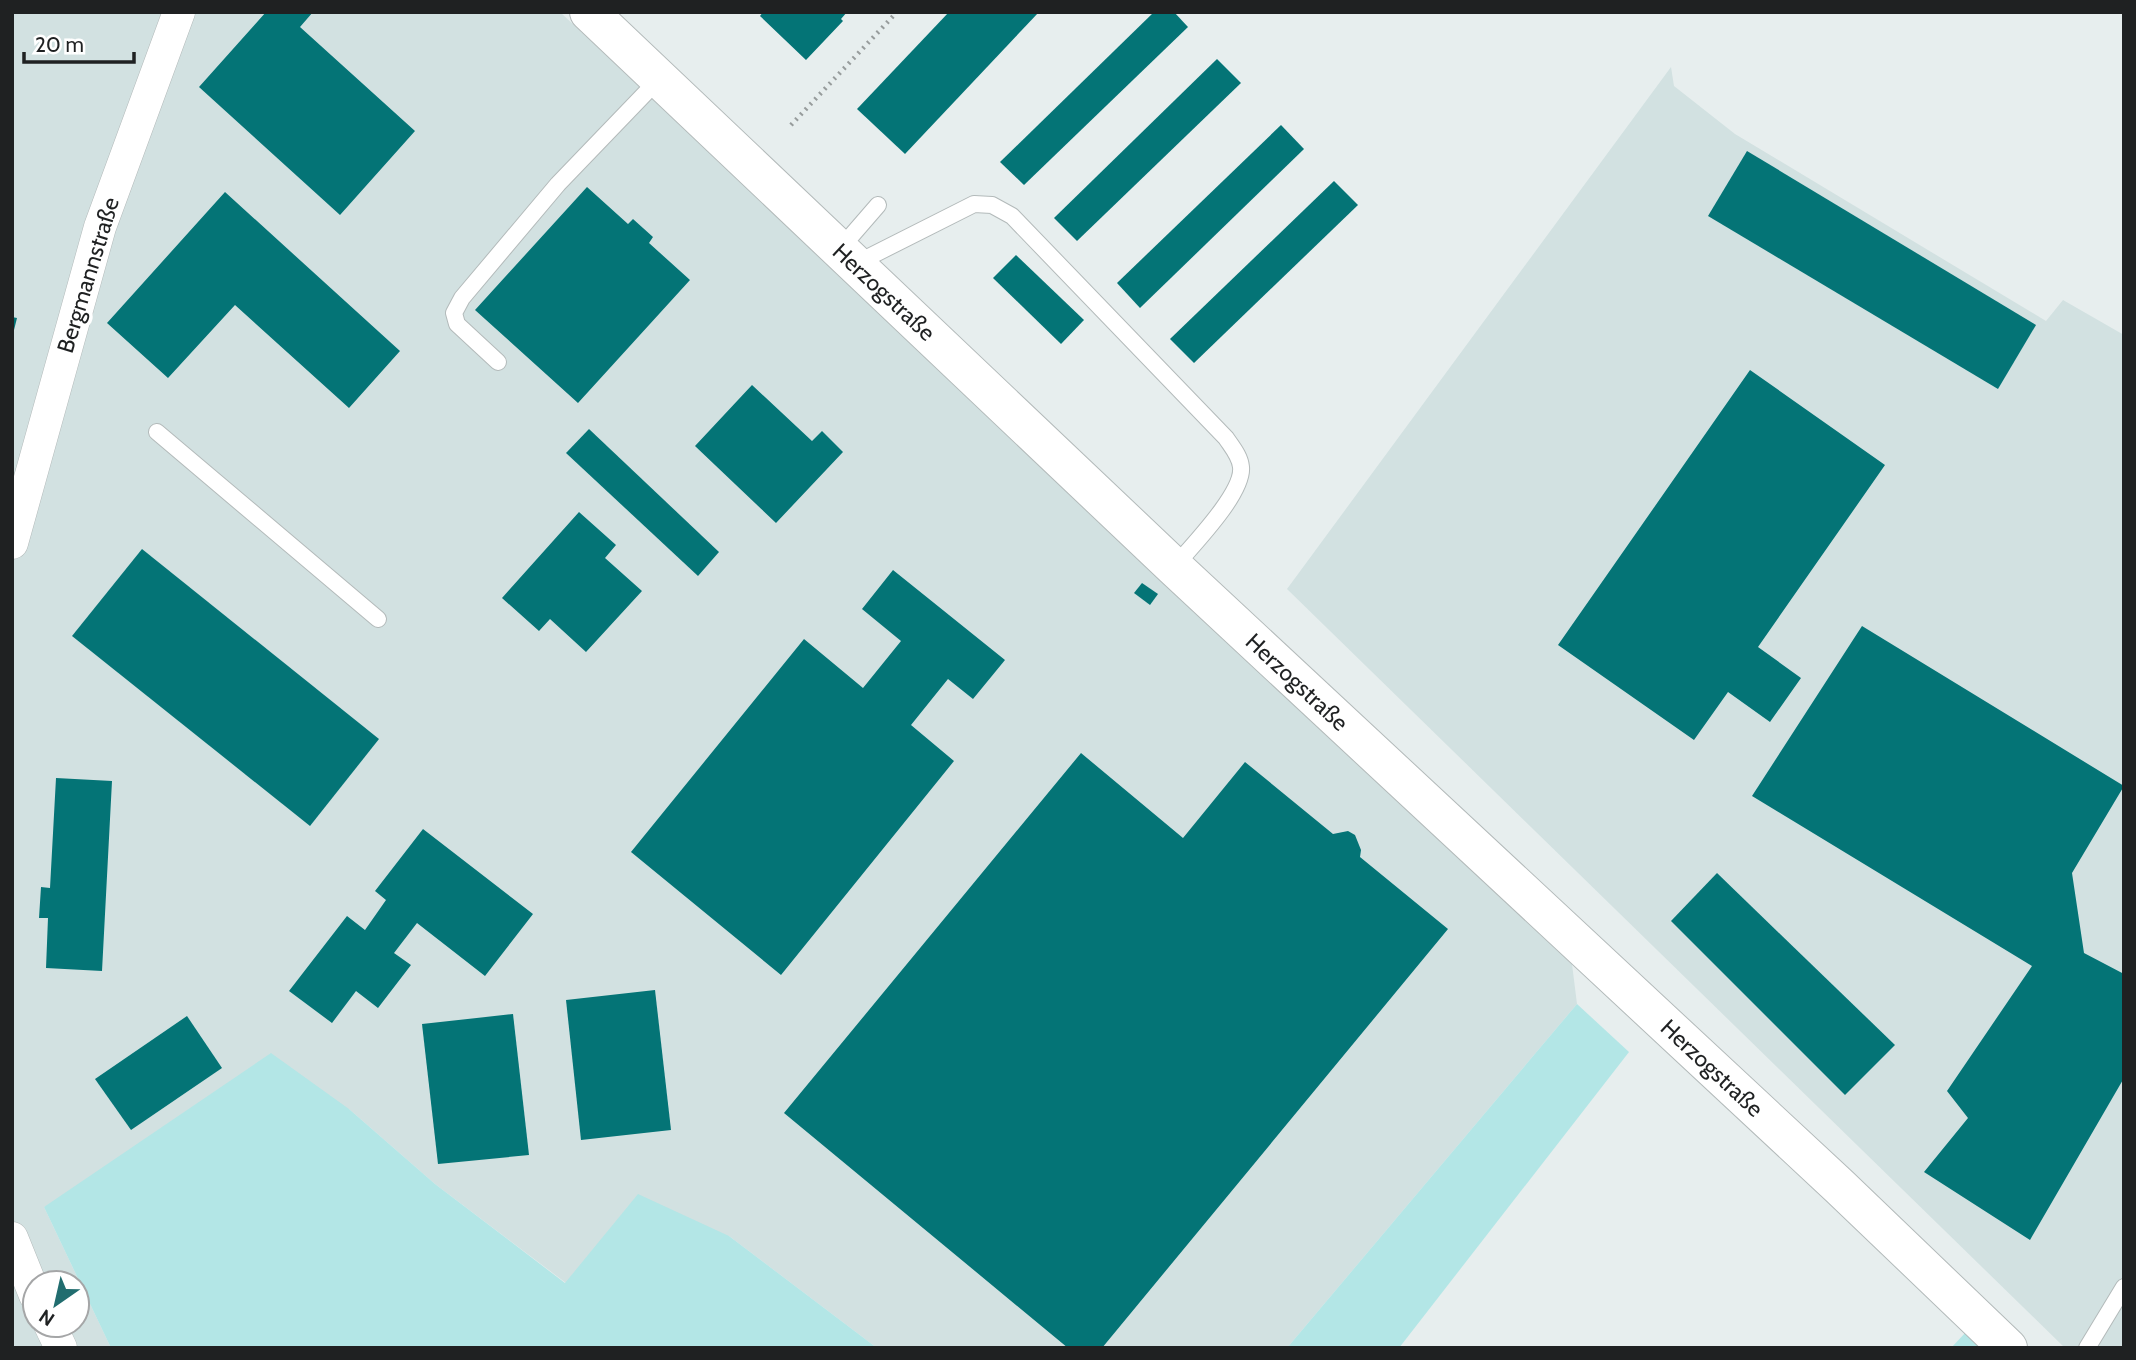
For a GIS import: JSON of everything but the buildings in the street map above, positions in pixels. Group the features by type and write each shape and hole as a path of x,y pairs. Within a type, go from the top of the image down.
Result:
{"street":[{"name":"Bergmannstraße","path":"12,543 100,227 179,12"},
{"name":"Herzogstraße","path":"589,12 1174,567 1839,1186 2008,1348"},
{"path":"12,1238 25,1269"}],"lane":[{"path":"498,362 457,324 454,313 462,298 558,184 659,79"},
{"path":"847,257 974,204 992,205 1012,216 1226,438 1238,455 1242,470 1231,496 1174,567"},
{"path":"847,257 878,205"},
{"path":"157,432 378,619"},
{"path":"2087,1348 2121,1297"}],"path":[{"path":"791,125 897,12"}],"shaded area":[{"path":"12,12 560,12 1572,964 1577,1004 1287,1348 877,1348 729,1236 566,1283 435,1184 349,1109 44,1207 73,1269 21,1269 21,1339 91,1339 91,1306 111,1348 12,1348"},
{"path":"1671,67 1674,86 1735,134 2046,321 2063,300 2124,335 2124,1348 2065,1348 1287,589"},
{"path":"1577,1004 1629,1052 1399,1348 1287,1348"},
{"path":"271,1053 349,1109 435,1184 565,1283 638,1194 729,1236 877,1348 111,1348 91,1306 91,1269 73,1269 44,1207"},
{"path":"1966,1332 1981,1348 1951,1348"}]}
